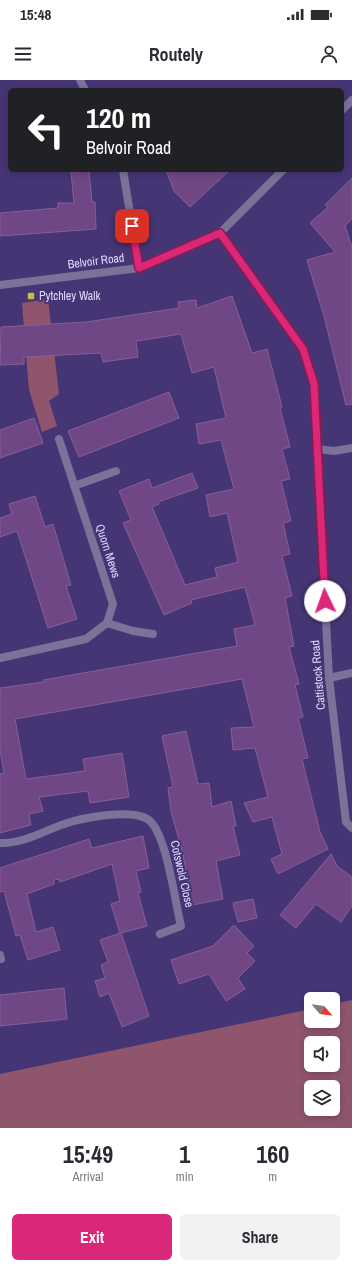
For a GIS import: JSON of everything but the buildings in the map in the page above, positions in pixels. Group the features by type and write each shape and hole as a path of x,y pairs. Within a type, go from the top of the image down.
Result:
{"street":[{"path":"344,108 352,100"},
{"path":"123,172 139,268"},
{"name":"Belvoir Road","path":"0,286 139,268 220,233 281,172"},
{"name":"Cattistock Road","path":"220,233 303,349 314,384 329,678 346,822 352,828"},
{"name":"Quorn Mews","path":"59,439 113,604 107,623"},
{"path":"317,449 334,451 352,448"},
{"path":"74,486 116,471"},
{"path":"0,658 86,640 107,623 134,631 153,634"},
{"path":"329,678 352,673"},
{"name":"Cotswold Close","path":"0,843 40,834 64,824 92,816 131,814 150,820 160,835 181,926 160,934"}],"shaded area":[{"path":"48,299 59,394 49,401 57,426 42,432 29,390 22,303"},
{"path":"352,1000 352,1128 0,1128 0,1074 304,1010 304,1028 340,1028 340,1003"}],"place":[{"name":"Pytchley Walk","path":"31,296"}],"route":[{"path":"132,226 139,268 220,233 303,349 314,384 325,601"}]}
